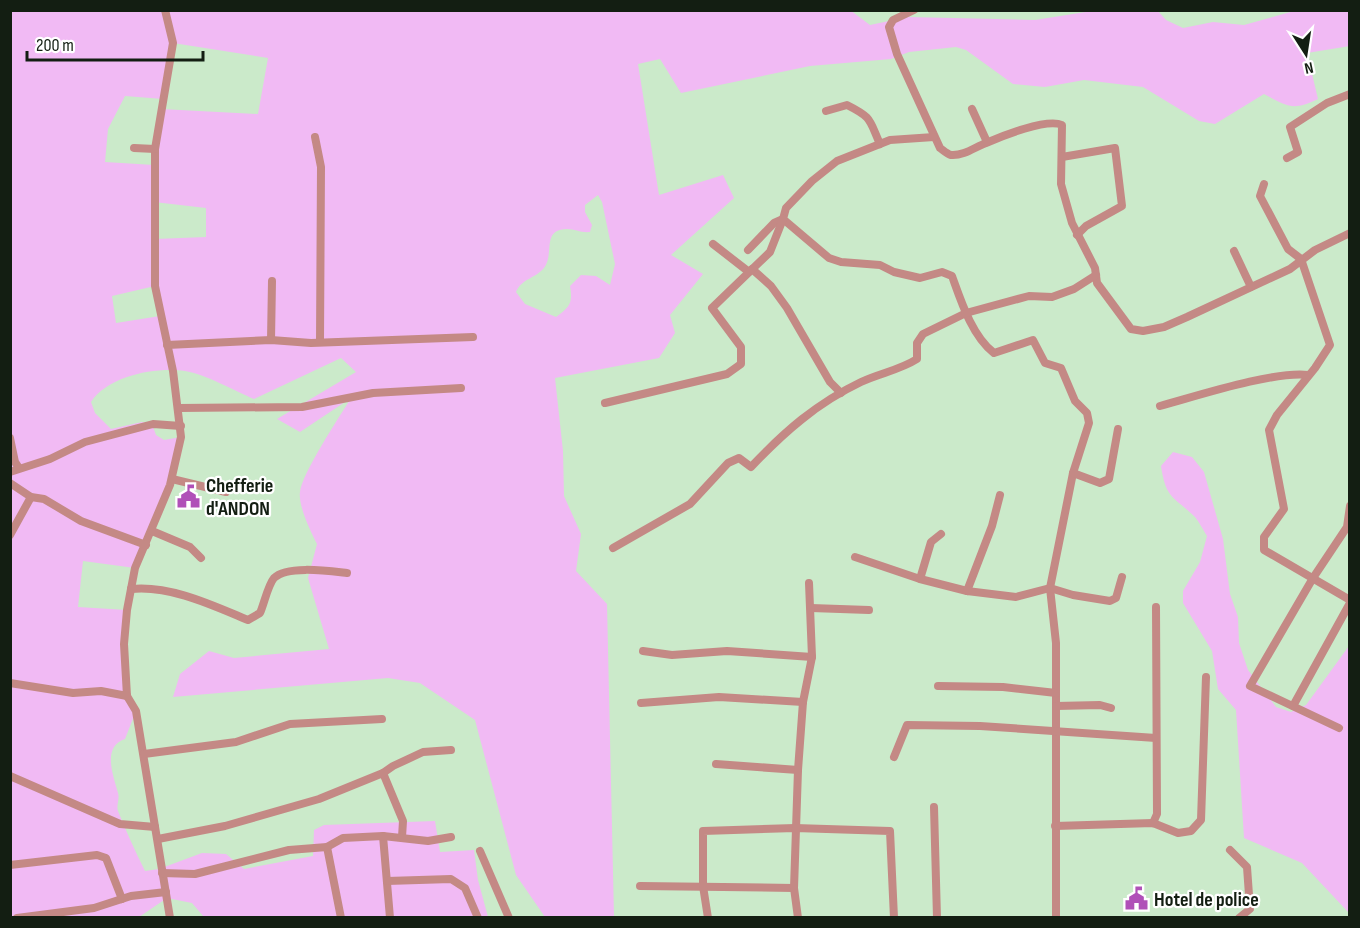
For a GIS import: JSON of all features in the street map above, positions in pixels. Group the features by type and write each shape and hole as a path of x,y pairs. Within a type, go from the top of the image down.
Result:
{"street":[{"path":"165,10 173,43 155,149 155,286 181,426 172,479 135,568 124,644 127,696 136,711 170,918"},
{"path":"914,10 893,20 890,27 897,54 939,148 950,155 963,154 987,142 1044,124 1056,122 1062,125 1061,184 1077,235 1096,275 1097,283 1123,322 1136,331 1164,327 1290,269 1301,259 1350,233"},
{"path":"1287,158 1298,152 1290,127 1327,103 1350,94"},
{"path":"826,111 847,105 862,112 872,122 880,144"},
{"path":"972,110 987,142"},
{"path":"922,136 928,124"},
{"path":"604,403 727,374 741,364 741,347 712,308 770,252 786,208 821,172 837,161 890,140 922,136 934,137"},
{"path":"315,137 321,167 320,342"},
{"path":"134,148 155,149"},
{"path":"1062,157 1115,148 1122,206 1086,226 1077,235"},
{"path":"1264,184 1260,196 1288,249 1301,259 1330,345 1315,368 1277,415 1269,430 1284,509 1264,537 1263,550 1350,602 1293,706"},
{"path":"748,250 774,224 783,219"},
{"path":"783,219 829,258 841,262 880,265 894,272 921,278 942,272 952,276 966,313 986,347 994,353 1033,340 1045,363 1061,368 1066,375 1075,401 1087,412 1089,423 1073,473 1050,588 1056,643 1056,918"},
{"path":"713,244 771,286 830,382 841,393"},
{"path":"1233,251 1251,286"},
{"path":"612,548 690,504 728,463 739,458 751,467 782,434 812,410 883,372 907,366 917,359 917,343 923,334 966,313 1029,296 1052,297 1074,289 1096,275"},
{"path":"271,340 272,280"},
{"path":"167,345 271,340 320,342 473,337"},
{"path":"1160,406 1242,385 1297,374 1308,375"},
{"path":"179,408 302,407 373,393 460,388"},
{"path":"10,438 15,470 50,459 85,442 153,424 181,426"},
{"path":"1073,473 1100,483 1109,479 1118,429"},
{"path":"172,479 226,492"},
{"path":"10,483 31,497 44,499 81,521 146,544"},
{"path":"967,591 992,526 1000,495"},
{"path":"10,535 31,497"},
{"path":"1339,728 1250,686 1313,578 1347,526 1350,506"},
{"path":"152,531 190,547 201,558"},
{"path":"920,579 931,542 942,534"},
{"path":"855,557 920,579 967,591 1016,597 1050,588 1073,596 1110,601 1116,598 1122,577"},
{"path":"131,589 149,587 204,602 248,620 260,613 272,580 284,572 325,570 347,573"},
{"path":"798,918 794,888 795,828 803,702 812,657 809,583"},
{"path":"1153,823 1157,814 1156,607"},
{"path":"811,608 869,610"},
{"path":"643,651 672,655 728,651 812,657"},
{"path":"1055,826 1153,823 1178,833 1191,831 1201,820 1206,677"},
{"path":"10,683 73,693 101,691 127,696"},
{"path":"938,686 1003,687 1056,693"},
{"path":"641,703 718,697 803,702"},
{"path":"1056,706 1100,705 1111,708"},
{"path":"144,754 236,742 290,724 382,719"},
{"path":"894,757 907,725 1056,730 1156,738"},
{"path":"158,839 225,826 319,800 383,773 423,752 451,750"},
{"path":"716,764 798,770"},
{"path":"383,773 402,821 402,837"},
{"path":"10,776 120,824 155,827"},
{"path":"934,807 937,918"},
{"path":"708,918 703,886 703,831 795,828 890,831 894,918"},
{"path":"383,836 390,918"},
{"path":"162,873 195,874 289,850 327,847 343,838 383,836 428,841 451,837"},
{"path":"327,847 341,918"},
{"path":"1230,850 1247,867 1250,909 1239,918"},
{"path":"480,851 508,918"},
{"path":"10,865 97,855 106,858 122,899"},
{"path":"387,881 452,879 465,888 478,918"},
{"path":"639,886 794,888"},
{"path":"17,918 94,908 122,899 166,892"}],"shaded area":[{"path":"850,10 870,25 908,17 1035,20 1092,11 1157,10 1166,20 1183,28 1213,22 1244,25 1294,11 1349,10 1350,46 1307,53 1318,99 1291,106 1264,94 1215,124 1199,121 1143,87 1084,80 1045,87 1013,84 966,50 956,47 909,52 891,59 810,66 681,93 660,59 638,64 659,195 723,175 734,198 671,255 703,274 670,315 675,333 659,358 555,378 563,451 564,496 581,534 576,571 607,604 614,917 545,917 516,875 475,720 420,683 388,678 173,697 180,674 209,651 234,658 329,649 308,578 317,544 303,511 300,492 314,459 351,398 300,432 277,419 356,372 341,358 254,399 211,379 185,371 147,372 109,385 91,402 95,413 111,429 142,422 152,424 156,435 164,440 181,437 170,485 135,568 83,561 78,607 127,610 127,696 136,711 125,739 113,749 111,763 118,795 118,811 145,871 159,869 202,853 226,854 244,869 313,856 314,830 324,825 435,821 440,852 474,850 478,880 488,917 204,917 192,903 167,898 139,917 11,918 10,11","holes":["173,43 268,58 258,114 161,109 154,165 105,162 108,129 125,96 163,99","598,195 602,202 615,264 610,285 596,276 581,275 570,286 569,304 556,317 525,304 516,292 521,284 544,268 554,233 567,229 590,232 592,225 585,212 585,205","154,202 206,208 206,237 155,239","155,286 160,316 116,323 112,296"]},
{"path":"1173,452 1192,457 1204,472 1223,539 1230,594 1238,617 1239,643 1248,670 1276,707 1291,712 1306,705 1349,646 1349,913 1302,863 1244,838 1236,710 1218,689 1212,651 1183,603 1183,591 1200,562 1207,536 1196,518 1172,496 1165,485 1161,466"}],"place":[{"name":"Chefferie d'ANDON","path":"188,497"},
{"name":"Hotel de police","path":"1136,899"}]}
